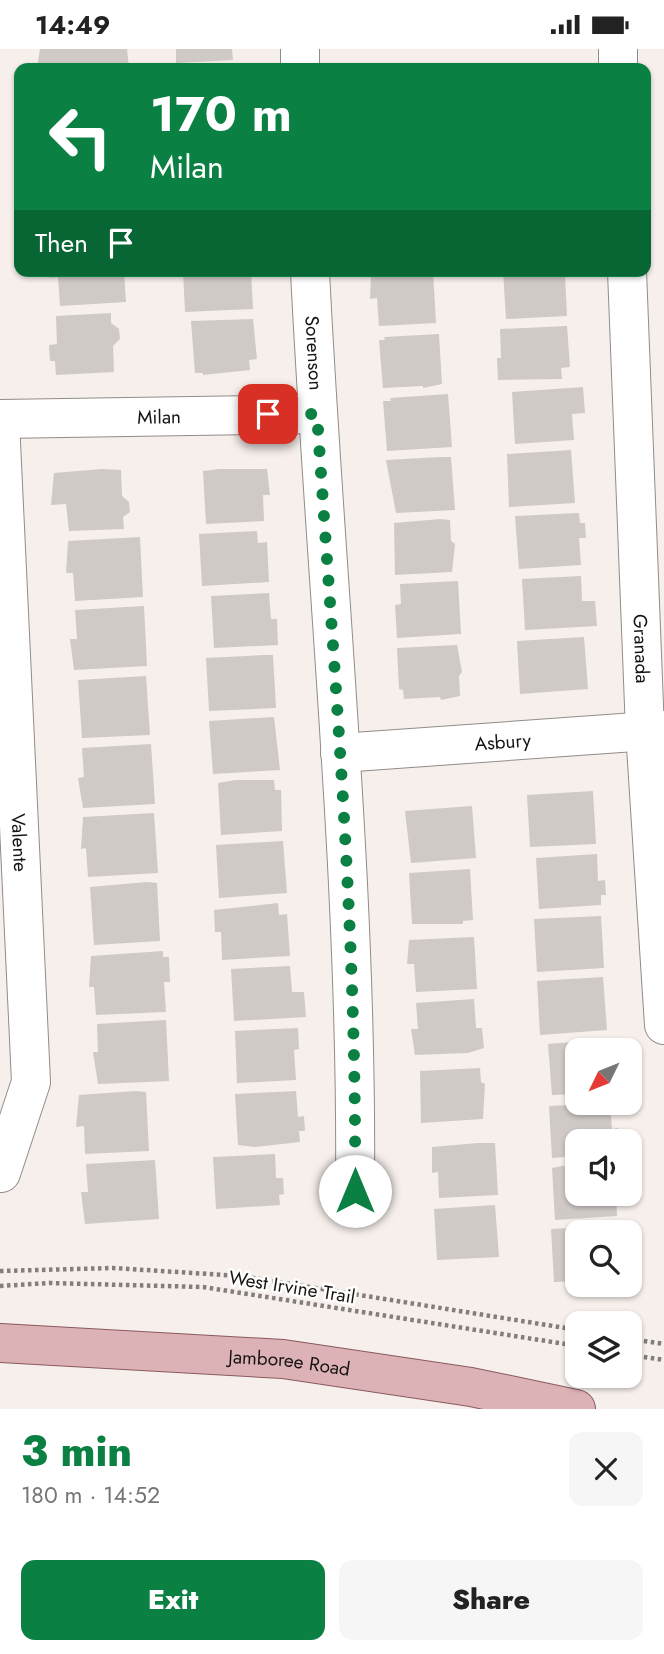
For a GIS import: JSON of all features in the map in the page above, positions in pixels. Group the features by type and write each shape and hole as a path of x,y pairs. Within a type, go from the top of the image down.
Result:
{"main road":[{"name":"Jamboree Road","path":"0,1343 283,1359 471,1387 576,1409"}],"street":[{"name":"Sorenson","path":"310,277 317,414 341,753 356,1095 355,1191"},
{"name":"Granada","path":"627,277 655,730 664,1025"},
{"name":"Milan","path":"0,420 317,414"},
{"name":"Valente","path":"0,420 31,1082 1,1173"},
{"name":"Asbury","path":"341,753 655,730"}],"path":[{"path":"0,1271 113,1268 241,1276 565,1328"},
{"name":"West Irvine Trail","path":"0,1286 49,1283 203,1287 565,1344"},
{"path":"642,1341 664,1344"},
{"path":"642,1357 664,1360"}],"building":[{"path":"40,49 127,49 128,63 38,63"},
{"path":"176,49 232,49 233,60 176,63"},
{"path":"58,277 124,277 126,302 60,306"},
{"path":"183,277 251,277 253,309 185,312"},
{"path":"371,277 433,277 436,323 379,326 377,298 370,299"},
{"path":"503,277 565,277 567,316 506,319"},
{"path":"111,313 111,323 119,329 120,339 113,346 114,372 56,375 55,361 50,361 49,345 57,344 56,316"},
{"path":"253,319 257,359 249,360 250,370 203,375 195,373 191,321"},
{"path":"567,326 570,367 561,368 562,379 498,380 497,358 501,358 500,329"},
{"path":"439,334 442,384 423,388 383,388 379,340 385,340 384,337"},
{"path":"583,387 585,413 572,414 574,440 515,444 512,392"},
{"path":"448,394 452,447 387,451 383,401 391,401 390,398"},
{"path":"571,450 575,503 509,507 507,454"},
{"path":"451,457 455,510 396,513 386,460"},
{"path":"267,469 270,495 263,495 264,521 206,524 203,471"},
{"path":"121,470 122,496 129,502 130,512 123,517 124,529 69,531 66,504 51,505 54,473"},
{"path":"579,513 580,523 585,523 586,538 579,538 581,565 519,569 515,516"},
{"path":"450,520 451,541 455,544 452,572 395,575 394,523"},
{"path":"257,531 258,543 267,542 269,582 202,586 199,534"},
{"path":"140,537 143,597 75,601 73,573 66,573 68,541"},
{"path":"581,576 582,601 595,601 597,626 525,630 522,579"},
{"path":"458,581 461,634 397,638 395,605 401,604 400,584"},
{"path":"269,593 271,619 277,619 278,645 214,648 211,596"},
{"path":"144,606 147,666 74,670 70,639 77,639 75,610"},
{"path":"584,637 588,689 520,694 517,641"},
{"path":"457,645 462,672 459,676 460,696 441,700 440,697 404,699 403,690 399,689 397,648"},
{"path":"273,655 276,708 209,711 206,658"},
{"path":"146,676 150,735 82,738 78,680"},
{"path":"274,717 280,770 213,774 209,721"},
{"path":"151,744 155,804 83,808 78,778 84,777 82,748"},
{"path":"274,780 275,790 281,790 282,831 221,835 218,783"},
{"path":"593,791 596,844 530,847 527,795"},
{"path":"472,806 476,858 411,863 405,811"},
{"path":"154,813 158,873 88,877 86,848 81,849 83,817"},
{"path":"283,841 287,893 219,898 216,845"},
{"path":"597,854 598,881 605,880 606,895 601,895 601,905 539,909 536,858"},
{"path":"470,869 473,920 463,921 463,924 412,924 409,873"},
{"path":"157,883 160,941 94,945 90,887"},
{"path":"278,903 279,915 287,914 290,956 222,960 221,932 215,932 214,910"},
{"path":"601,916 604,968 537,972 534,919"},
{"path":"474,937 477,989 416,992 414,964 407,964 409,940"},
{"path":"163,951 163,957 169,957 170,982 164,982 166,1012 96,1015 94,987 89,987 91,956"},
{"path":"290,966 292,992 304,992 306,1017 234,1021 231,969"},
{"path":"603,977 607,1030 540,1035 537,981"},
{"path":"474,999 476,1028 482,1028 484,1048 468,1053 415,1055 411,1029 418,1029 416,1003"},
{"path":"166,1020 169,1081 98,1084 93,1052 98,1052 97,1024"},
{"path":"298,1028 299,1049 294,1050 296,1080 237,1083 235,1031"},
{"path":"565,1043 565,1094 552,1095 548,1044"},
{"path":"480,1068 481,1082 485,1084 483,1119 421,1123 420,1071"},
{"path":"296,1091 298,1117 304,1116 305,1131 299,1131 300,1142 255,1147 238,1145 235,1094"},
{"path":"146,1092 149,1151 85,1154 84,1126 76,1127 79,1095"},
{"path":"565,1105 565,1115 611,1115 612,1129 565,1129 565,1157 552,1158 549,1106"},
{"path":"495,1143 498,1195 439,1198 438,1172 432,1173 432,1147"},
{"path":"275,1154 276,1178 283,1178 284,1194 279,1195 280,1205 216,1209 213,1157"},
{"path":"155,1160 159,1219 85,1224 81,1192 88,1192 86,1164"},
{"path":"565,1166 565,1206 617,1206 617,1216 555,1220 552,1168"},
{"path":"495,1205 499,1257 437,1260 434,1209"},
{"path":"565,1228 565,1282 554,1282 551,1229"}],"route":[{"path":"268,414 317,414 341,753 356,1095 355,1191"}]}
